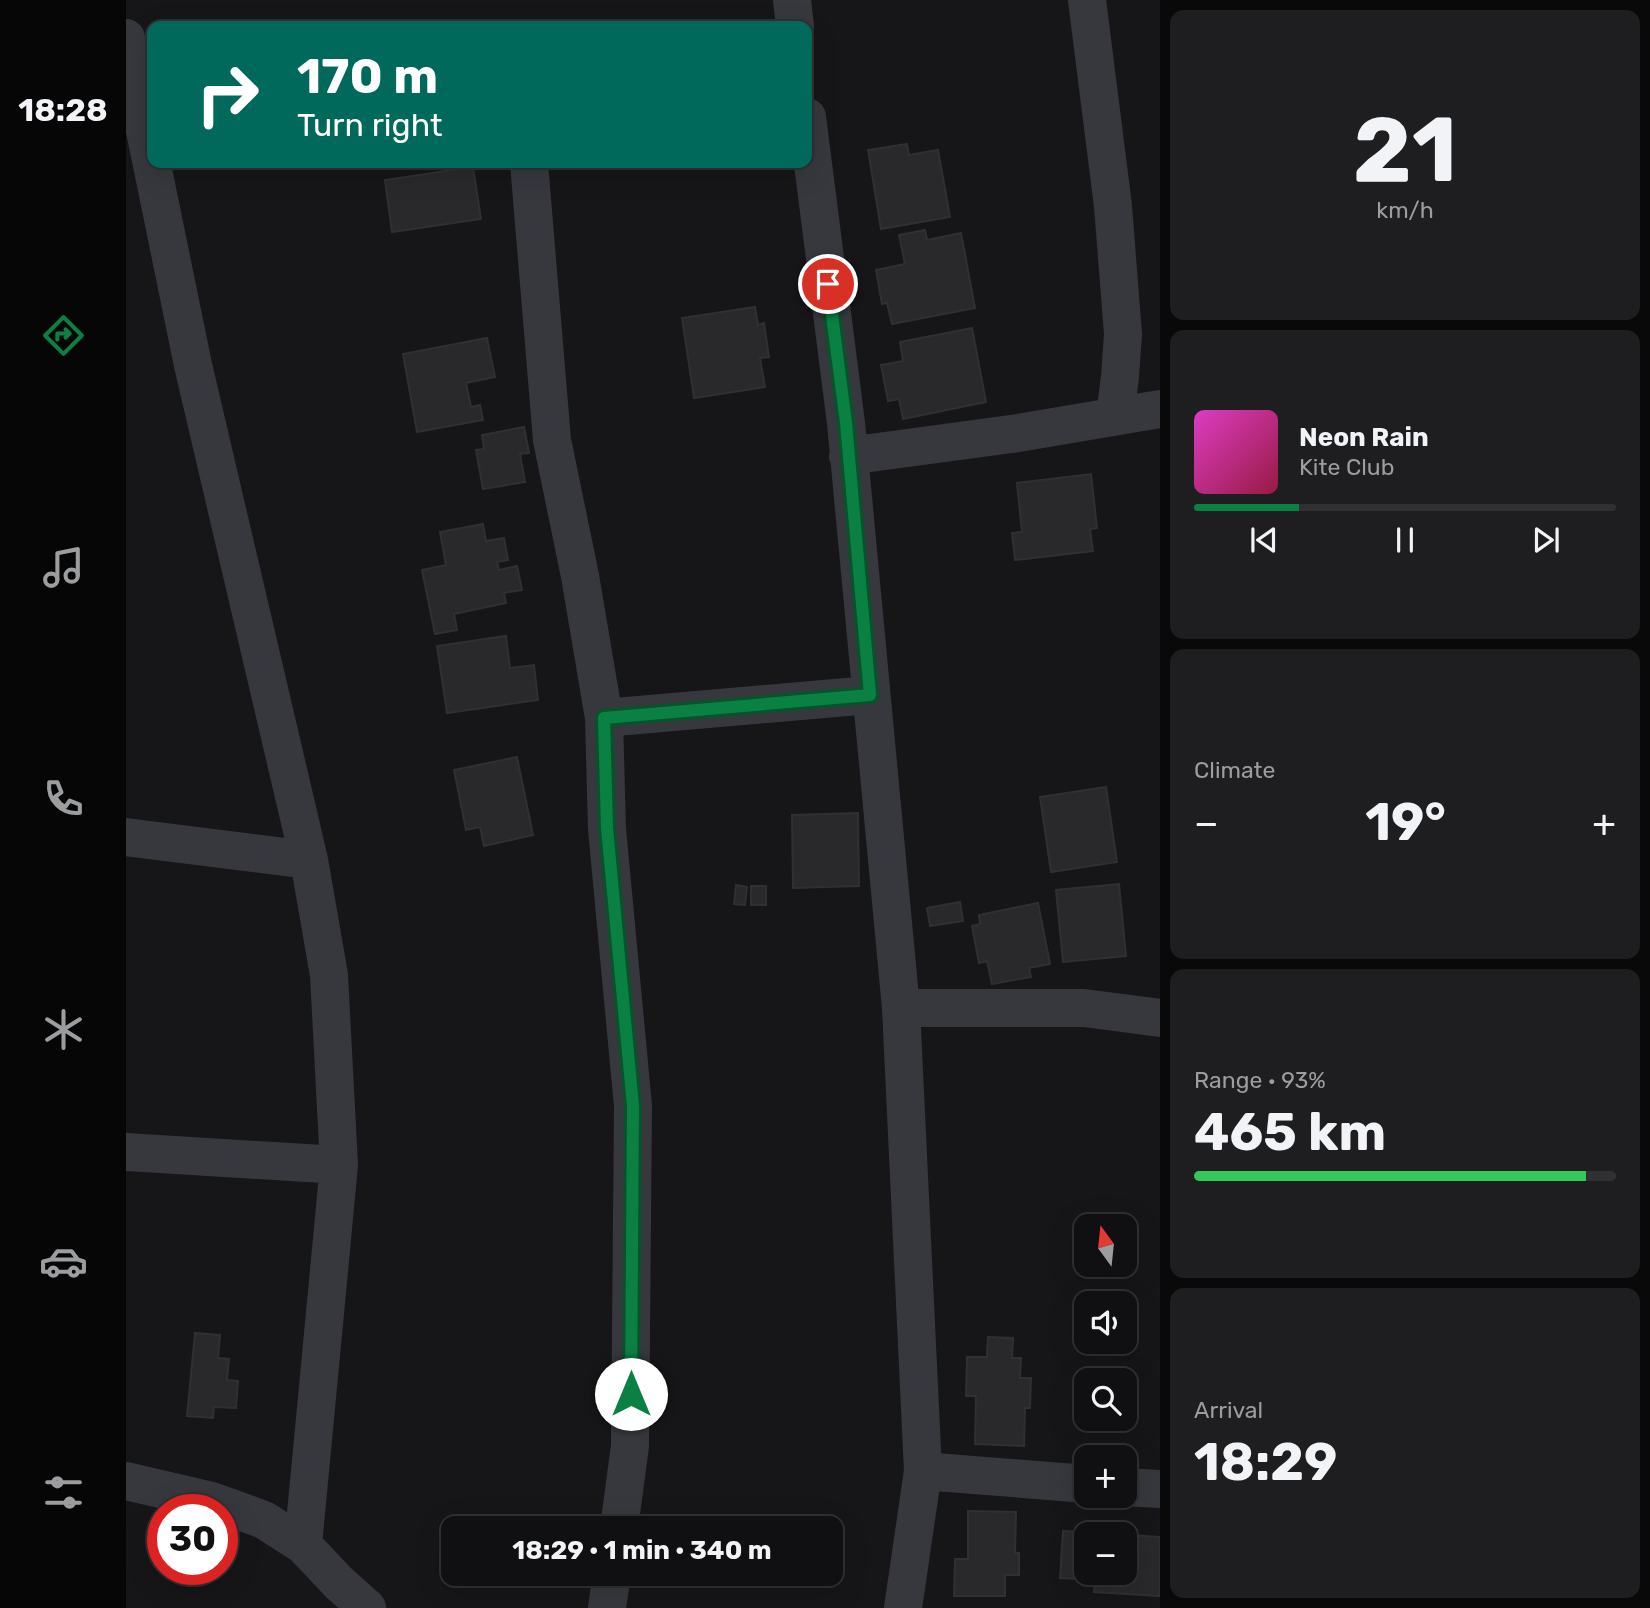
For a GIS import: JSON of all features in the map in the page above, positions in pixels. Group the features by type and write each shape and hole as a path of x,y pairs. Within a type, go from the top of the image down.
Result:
{"street":[{"path":"792,0 794,21"},
{"path":"1087,0 1113,206 1124,334 1115,416"},
{"path":"127,43 147,142"},
{"path":"812,156 846,423 901,1008 923,1471 903,1608"},
{"path":"152,168 192,365 309,860 329,975 339,1165 303,1545"},
{"path":"529,168 552,440 580,576 604,718 607,828 633,1106 630,1446 621,1516"},
{"path":"848,456 1018,433 1160,409"},
{"path":"604,718 870,695"},
{"path":"126,837 309,860"},
{"path":"901,1008 1084,1008 1160,1018"},
{"path":"126,1152 339,1165"},
{"path":"923,1471 1074,1483"},
{"path":"126,1481 212,1501 264,1520 303,1545 367,1608"},
{"path":"1137,1488 1160,1489"},
{"path":"607,1608 610,1586"}],"building":[{"path":"907,144 909,155 938,150 950,217 881,229 868,150"},
{"path":"473,168 481,219 392,232 385,180"},
{"path":"925,230 927,240 961,233 975,308 892,324 887,303 882,304 876,270 905,264 899,235"},
{"path":"755,307 758,325 764,323 769,357 760,358 765,387 694,398 682,318"},
{"path":"972,328 986,402 903,419 899,399 888,401 881,365 903,361 900,342"},
{"path":"487,338 495,377 466,383 471,407 480,405 483,420 417,432 403,354"},
{"path":"524,427 529,453 520,454 525,482 483,489 476,450 484,449 482,435"},
{"path":"1091,474 1097,528 1090,529 1093,551 1015,560 1012,533 1022,532 1017,483"},
{"path":"483,524 486,541 504,538 508,560 497,562 499,570 517,566 522,590 504,593 506,603 454,614 457,630 435,634 422,570 446,565 440,532"},
{"path":"506,636 510,668 534,665 538,700 447,713 437,646"},
{"path":"517,757 533,835 484,846 480,827 466,830 454,770"},
{"path":"1106,787 1117,862 1051,872 1040,797"},
{"path":"858,813 859,886 793,888 792,815"},
{"path":"1119,884 1126,956 1063,962 1056,890"},
{"path":"736,885 747,887 745,905 734,904"},
{"path":"751,886 766,886 766,905 751,905"},
{"path":"960,902 963,921 930,926 927,908"},
{"path":"1038,903 1050,964 1029,968 1031,977 992,984 987,961 979,963 972,926 980,924 979,915"},
{"path":"195,1333 220,1335 218,1358 229,1359 227,1380 238,1381 236,1408 214,1407 213,1418 187,1416"},
{"path":"988,1337 1013,1338 1012,1358 1021,1358 1020,1378 1031,1378 1030,1408 1025,1408 1024,1446 975,1444 976,1396 966,1396 967,1357 987,1357"},
{"path":"968,1511 1016,1512 1015,1553 1019,1553 1019,1575 1005,1575 1005,1596 954,1596 955,1559 968,1559"},
{"path":"1063,1531 1074,1532 1074,1579 1060,1578"},
{"path":"1137,1536 1160,1537 1160,1596 1094,1592 1095,1585 1137,1585"}],"route":[{"path":"631,1394 633,1106 607,828 604,718 870,695 846,423 828,284"}]}
